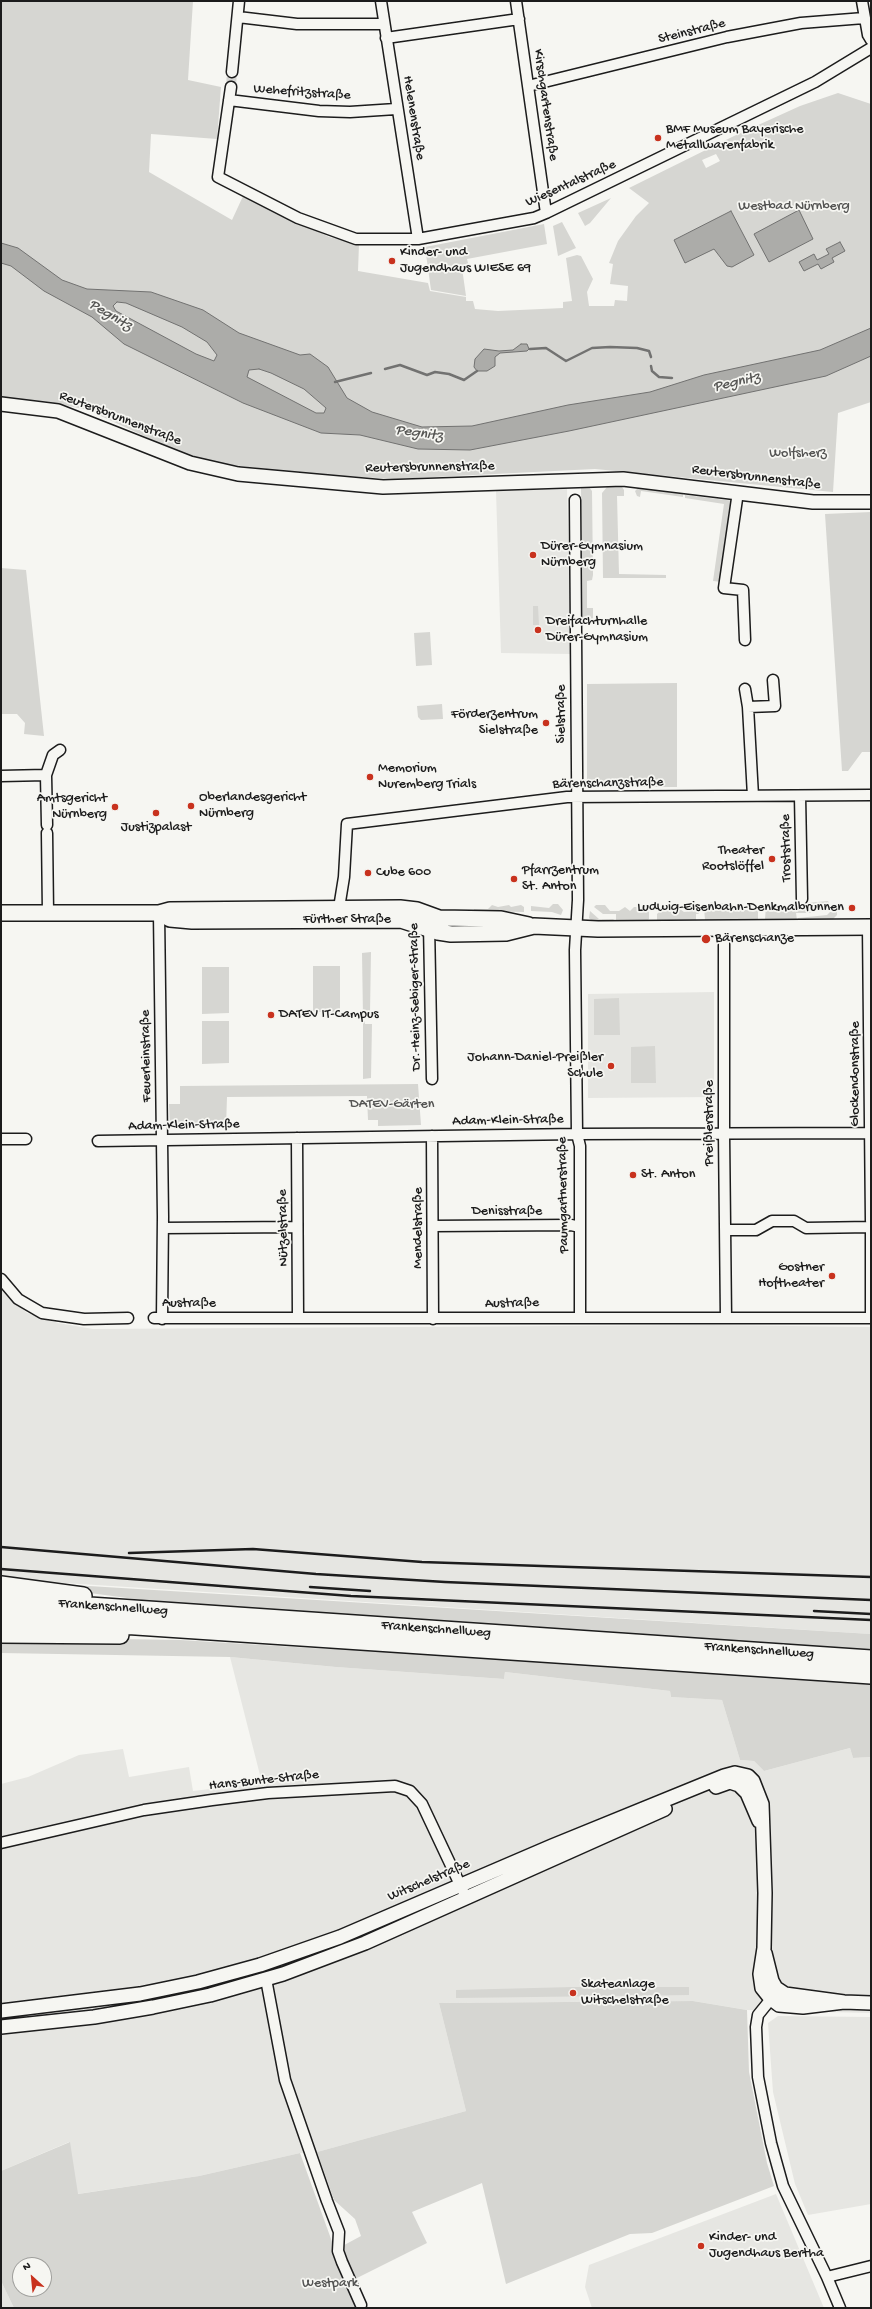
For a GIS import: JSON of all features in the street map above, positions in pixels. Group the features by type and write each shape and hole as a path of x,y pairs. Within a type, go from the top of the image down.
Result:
{"highway":[{"path":"1,1585 87,1597 150,1611"},
{"name":"Frankenschnellweg","path":"1,1600 871,1659"},
{"name":"Frankenschnellweg","path":"1,1617 871,1675"},
{"path":"1,1634 178,1637 210,1632"}],"main road":[{"name":"Fürther Straße","path":"1,914 159,913 170,910 407,908 429,922"},
{"name":"Fürther Straße","path":"159,913 170,919 192,921 401,920 429,922 446,919 501,919 534,926 577,928 870,927"}],"street":[{"path":"232,72 239,1"},
{"name":"Helenenstraße","path":"381,1 396,109 418,239"},
{"name":"Kirschgartenstraße","path":"516,1 546,213"},
{"path":"862,1 868,36 871,40"},
{"path":"238,17 297,24 383,24"},
{"name":"Steinstraße","path":"528,86 727,37 801,23 864,18"},
{"path":"386,38 519,19"},
{"name":"Wiesentalstraße","path":"229,100 218,177 298,218 356,239 418,239 534,218 546,213 815,82 871,48"},
{"path":"229,100 231,87"},
{"name":"Wehefritzstraße","path":"229,100 319,111 350,112 396,109"},
{"name":"Reutersbrunnenstraße","path":"1,404 58,411 190,463 238,474 383,487 623,479 813,502 871,502"},
{"path":"738,492 724,588 743,590 745,640"},
{"name":"Sielstraße","path":"576,500 577,928"},
{"path":"748,707 775,706 773,680"},
{"path":"745,689 748,707 753,796"},
{"path":"48,913 46,775 53,755 60,750"},
{"path":"1,776 46,775"},
{"name":"Bärenschanzstraße","path":"339,908 344,877 347,824 577,797 871,795"},
{"name":"Troststraße","path":"800,796 802,899"},
{"name":"Feuerleinstraße","path":"158,1318 163,1228 159,913"},
{"name":"Dr.-Heinz-Sebiger-Straße","path":"429,922 432,1079"},
{"name":"Glockendonstraße","path":"870,927 871,1221"},
{"name":"Paumgartnerstraße","path":"577,928 577,1134 580,1146 580,1316"},
{"name":"Preißlerstraße","path":"724,928 726,1318"},
{"name":"Adam-Klein-Straße","path":"98,1141 577,1134 871,1133"},
{"name":"Mendelstraße","path":"432,1136 433,1319"},
{"name":"Nützelstraße","path":"297,1138 298,1318"},
{"path":"1,1139 26,1139"},
{"path":"726,1230 756,1230 772,1221 794,1221 806,1228 871,1227 871,1318"},
{"name":"Denisstraße","path":"433,1226 571,1225 580,1227"},
{"path":"163,1228 297,1227"},
{"path":"1,1279 18,1299 42,1313 84,1319 128,1318"},
{"name":"Austraße","path":"158,1318 433,1319 580,1316 871,1318"},
{"path":"1,2027 68,2020 142,2009 198,1998 266,1979 343,1952 466,1898 725,1779 742,1774 754,1781 762,1804 764,1948 760,1965 760,1982 775,1995 779,2004 791,2006 844,2002 871,2003"},
{"name":"Witschelstraße","path":"1,2011 140,1994 220,1976 294,1954 340,1937 460,1884 725,1779"},
{"name":"Hans-Bunte-Straße","path":"1,1843 144,1810 212,1800 268,1793 395,1786 410,1791 422,1804 466,1898"},
{"path":"266,1979 283,2074 327,2201 340,2232 338,2251 362,2305"},
{"path":"140,1994 142,2009"},
{"path":"775,1995 758,2015 756,2027 758,2077 771,2143 783,2186 827,2277 840,2308"},
{"path":"66,2004 68,2020"},
{"path":"827,2277 871,2266"}],"shaded area":[{"name":"Dürer-Gymnasium Nürnberg","path":"567,489 571,654 501,653 496,491"},
{"name":"Johann-Daniel-Preißler Schule","path":"714,992 714,1097 588,1098 588,994"},
{"path":"1,1288 27,1313 58,1323 93,1329 712,1325 871,1327 871,1634 1,1579"},
{"path":"230,1657 336,1667 504,1679 505,1672 670,1691 671,1697 722,1700 740,1760 754,1761 764,1771 850,1748 853,1758 871,1757 871,2013 747,2010 693,2001 439,2003 466,2111 317,2152 300,2153 199,2176 77,2194 69,2142 1,2171 1,1784 28,1777 79,1755 123,1749 129,1777 189,1767 193,1791 262,1783"},
{"path":"778,2016 871,2017 871,2204 808,2215 795,2184 773,2092 768,2023"},
{"path":"776,2194 824,2308 592,2308 585,2287 589,2265"},
{"path":"1,2281 14,2308 1,2308"}],"green space":[{"path":"1,1 193,1 188,80 221,87 217,139 151,134 149,172 232,220 244,194 329,237 359,244 358,271 428,283 430,291 466,297 466,301 473,301 475,309 498,311 563,308 563,302 572,301 566,258 577,255 581,256 593,279 587,292 589,306 614,306 615,300 627,301 628,286 610,284 613,264 609,263 618,241 636,216 649,203 629,188 734,136 800,106 838,93 871,104 871,402 838,413 833,492 595,469 394,479 310,474 198,461 88,410 49,402 1,397","holes":["716,154 720,161 706,168 702,160"]},
{"path":"611,198 590,223 585,226 578,213"},
{"path":"562,222 576,248 558,256 553,226"},
{"path":"544,224 547,244 467,259 469,267 462,268 466,296 431,290 425,247"},
{"path":"581,487 589,487 592,491 593,575 592,580 587,581 587,608 593,608 593,620 591,622 582,622"},
{"path":"607,487 622,487 624,490 624,496 617,496 619,574 666,575 666,578 603,578 602,493"},
{"path":"638,488 683,494 683,497 641,491 640,497 637,496 635,491"},
{"path":"685,495 734,501 732,510 729,510 727,529 729,537 725,539 720,577 722,582 713,581 724,504 685,498"},
{"path":"871,512 871,752 862,752 848,771 842,771 825,514"},
{"path":"1,568 26,570 44,736 24,734 25,723 17,714 1,714"},
{"path":"533,606 538,606 539,625 533,625"},
{"path":"430,632 432,665 416,666 414,633"},
{"path":"677,683 677,787 587,787 587,684"},
{"path":"442,704 443,719 421,720 418,717 417,706"},
{"path":"828,901 829,903 823,910 813,910 807,903"},
{"path":"711,902 733,905 738,910 747,910 752,905 758,911 758,920 705,920 704,908"},
{"path":"553,904 558,904 563,910 561,915 552,912 531,911 531,906 549,908"},
{"path":"492,905 498,907 509,905 511,907 521,905 524,907 524,912 474,911 474,909 488,909"},
{"path":"596,905 605,905 610,911 619,911 625,907 630,911 634,907 643,907 649,912 649,919 646,922 593,922 589,918 590,911 599,919 613,919 616,921 616,914 603,914 594,907"},
{"path":"766,906 806,908 811,913 796,913 797,920 798,918 827,915 830,912 837,912 837,915 832,920 767,921 765,919"},
{"path":"664,907 670,912 680,909 684,912 689,911 691,908 695,909 699,914 696,914 696,921 657,921 657,914"},
{"path":"371,952 370,1013 365,1013 363,1016 362,953"},
{"path":"313,966 340,966 340,1012 313,1012"},
{"path":"202,967 229,967 229,1013 202,1014"},
{"path":"619,998 620,1035 594,1035 594,999"},
{"path":"202,1021 229,1021 229,1063 202,1064"},
{"path":"363,1021 365,1021 365,1024 372,1024 371,1078 363,1079"},
{"path":"655,1046 656,1083 631,1083 631,1047"},
{"name":"DATEV-Gärten","path":"418,1084 421,1125 378,1126 378,1120 368,1120 367,1096 227,1097 226,1127 170,1127 169,1104 180,1104 180,1086"},
{"path":"40,1583 871,1634 871,1654 157,1602 45,1587"},
{"path":"1,1637 180,1640 327,1649 397,1649 871,1681 871,1757 853,1758 850,1748 764,1771 754,1761 740,1760 722,1700 671,1697 670,1691 505,1672 504,1679 336,1667 230,1657 1,1653"},
{"path":"441,1900 395,1921 371,1936 300,1964 254,1976 253,1973"},
{"path":"242,1975 246,1981 146,2003 147,1998"},
{"name":"Skateanlage Witschelstraße","path":"573,1987 689,1987 689,1995 456,1998 456,1990"},
{"name":"Westpark","path":"693,2001 747,2010 749,2072 767,2163 774,2186 652,2233 630,2234 506,2284 482,2183 412,2212 427,2243 355,2279 368,2308 14,2308 1,2281 1,2171 70,2142 78,2194 199,2176 300,2153 335,2250 361,2236 355,2219 334,2200 317,2152 466,2111 439,2003"},
{"path":"41,2012 56,2015 1,2022 1,2016"}],"water":[{"path":"799,210 813,239 769,262 754,234"},
{"path":"731,211 754,255 732,267 727,266 714,249 685,263 674,240"},
{"path":"840,242 845,251 832,258 834,262 821,269 818,264 804,271 799,262 814,254 817,260 829,254 826,249"},
{"name":"Pegnitz","path":"1,243 18,248 62,280 87,289 151,292 203,310 239,333 300,355 310,354 328,367 347,398 372,412 422,427 472,426 568,405 650,392 704,375 820,350 871,328 871,356 826,376 569,431 470,450 418,449 360,435 321,433 243,403 124,344 92,317 44,291 11,266 1,263","holes":["117,302 126,303 182,327 207,342 217,355 214,361 196,354 116,311 113,306","259,369 271,373 304,389 326,408 324,413 316,413 247,377 249,370"]},
{"path":"521,344 527,344 529,349 527,351 500,353 495,357 495,366 487,371 477,371 474,367 475,359 484,349 499,351 513,350"}],"waterway":[{"path":"530,349 546,348 566,361 592,348 610,347 637,348 649,351 651,357"},
{"path":"385,369 400,365 427,375 435,372 449,374 464,380 477,371"},
{"path":"651,366 652,371 659,377 672,378"},
{"path":"335,382 371,373"}],"tunnel":[{"path":"231,87 232,72"}],"railway":[{"path":"1,1547 316,1574 445,1582 871,1600"},
{"path":"129,1553 253,1549 422,1562 871,1577"},
{"path":"1,1569 351,1596 871,1620"},
{"path":"310,1587 370,1591"},
{"path":"814,1611 871,1614"}],"place":[{"name":"BMF Museum Bayerische Metallwarenfabrik","path":"658,138"},
{"name":"Kinder- und Jugendhaus WIESE 69","path":"392,261"},
{"name":"Dürer-Gymnasium Nürnberg","path":"533,555"},
{"name":"Dreifachturnhalle Dürer-Gymnasium","path":"538,630"},
{"name":"Förderzentrum Sielstraße","path":"546,723"},
{"name":"Memorium Nuremberg Trials","path":"370,777"},
{"name":"Oberlandesgericht Nürnberg","path":"191,806"},
{"name":"Amtsgericht Nürnberg","path":"115,807"},
{"name":"Justizpalast","path":"156,813"},
{"name":"Theater Rootslöffel","path":"772,859"},
{"name":"Cube 600","path":"368,873"},
{"name":"Pfarrzentrum St. Anton","path":"514,879"},
{"name":"Ludwig-Eisenbahn-Denkmalbrunnen","path":"852,908"},
{"name":"Bärenschanze","path":"706,939"},
{"name":"DATEV IT-Campus","path":"271,1015"},
{"name":"Johann-Daniel-Preißler Schule","path":"611,1066"},
{"name":"St. Anton","path":"633,1175"},
{"name":"Gostner Hoftheater","path":"832,1276"},
{"name":"Skateanlage Witschelstraße","path":"573,1993"},
{"name":"Kinder- und Jugendhaus Bertha","path":"701,2246"}],"park label":[{"name":"Westbad Nürnberg","path":"794,207"},
{"name":"Wolfsherz","path":"798,454"}]}
